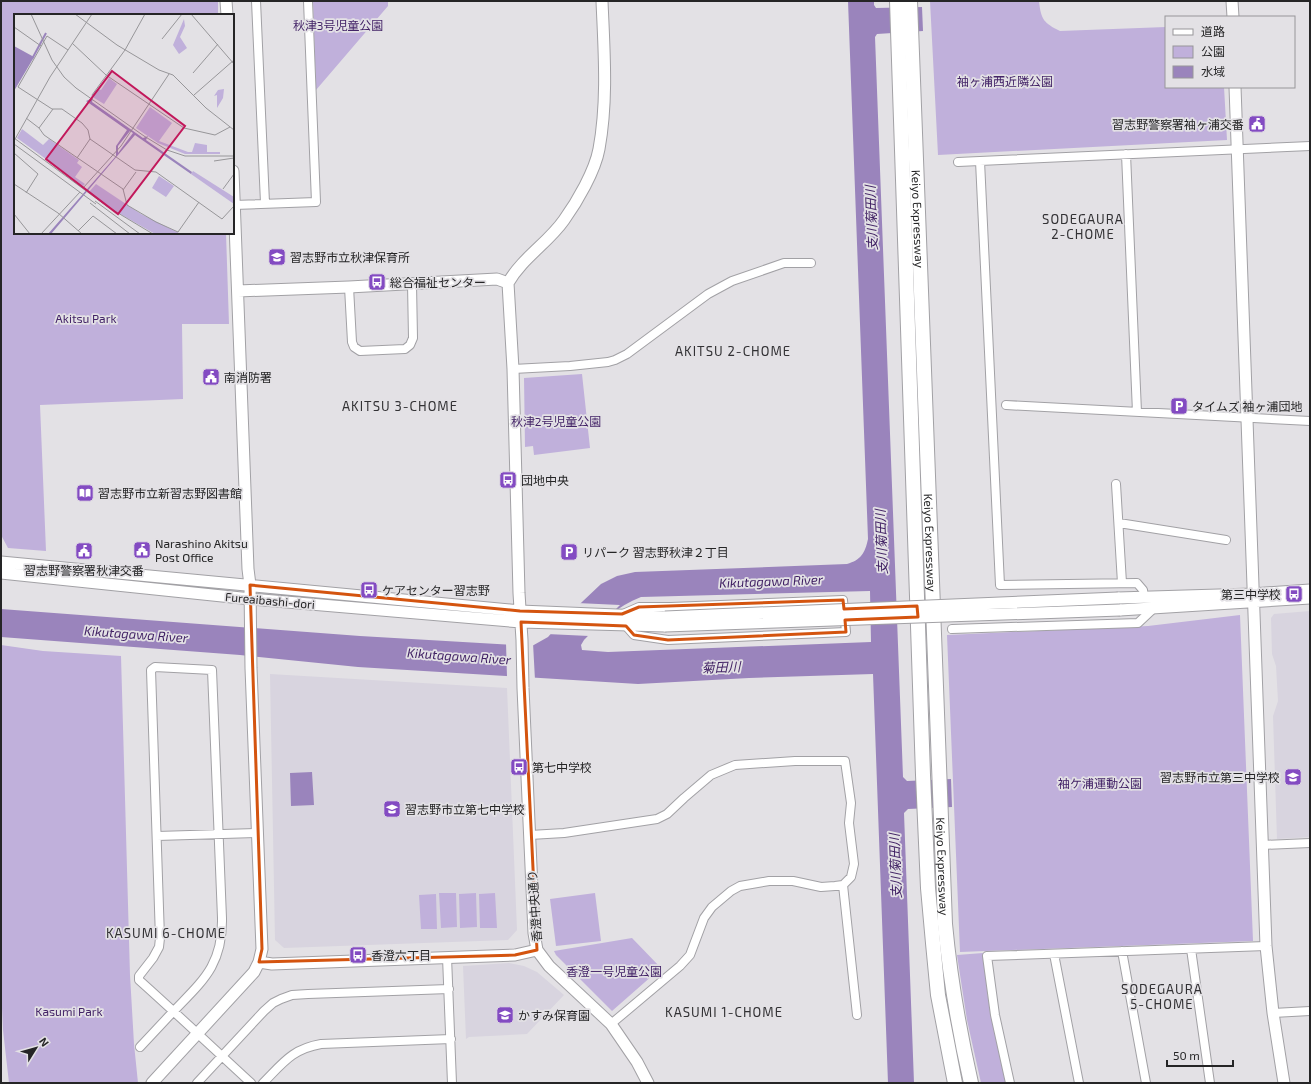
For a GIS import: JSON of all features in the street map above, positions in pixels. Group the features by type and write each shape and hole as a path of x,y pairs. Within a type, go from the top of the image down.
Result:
{"highway":[{"name":"Keiyo Expressway","path":"897,1 905,37 940,774 945,924 949,966 963,1052 971,1083"},
{"name":"Keiyo Expressway","path":"910,1 905,37 924,813 932,935 938,995 955,1083"}],"street":[{"path":"226,1 227,14"},
{"path":"256,1 266,203"},
{"path":"152,1083 250,976 260,962 262,950 251,668 251,599 248,569 234,205 316,202 308,1"},
{"path":"238,291 496,279 508,283 514,273 564,221 579,197 599,151 605,96 602,1"},
{"path":"1232,1 1232,16"},
{"path":"1235,88 1252,598 1266,946 1284,1083"},
{"path":"958,162 1310,146"},
{"path":"1126,154 1137,412"},
{"path":"980,161 1000,585 1137,583 1143,590 1144,597"},
{"path":"513,369 570,366 616,360 627,354 721,286 742,277 784,263 811,263"},
{"name":"香澄中央通り","path":"508,283 513,369 523,688 534,932 537,950 549,966 611,1024 638,1062 648,1083"},
{"path":"349,287 352,342 354,347 360,351 405,349 410,345 413,338 412,284"},
{"path":"1006,405 1310,421"},
{"path":"1116,484 1122,583"},
{"path":"1119,523 1226,540"},
{"name":"Fureaibashi-dori","path":"1,562 520,610 622,614 665,621"},
{"name":"Fureaibashi-dori","path":"1,573 251,599 521,622 626,626 665,621"},
{"path":"665,621 1120,610 1252,598 1310,590"},
{"path":"665,621 1144,597 1310,598"},
{"path":"622,614 639,607 844,600 846,632 668,640 634,635 626,626"},
{"path":"952,629 1138,623 1154,608"},
{"path":"140,1047 173,1011 207,974 215,961 220,946 222,929 212,670 154,667 151,670 160,938 157,952 139,976 140,980 173,1011 252,1083"},
{"path":"530,835 564,833 657,819 668,814 684,798 712,775 735,765 795,761 845,761 851,803 849,823 854,864 851,877 843,885 821,887 793,881 769,881 740,886 730,891 712,907 704,918 690,954 680,966 611,1024"},
{"path":"157,836 257,833"},
{"path":"1262,845 1310,843"},
{"path":"843,885 857,1015"},
{"path":"1010,1083 995,1015 986,956 1266,946"},
{"path":"1191,949 1210,1083"},
{"path":"260,962 272,964 515,955 537,950"},
{"path":"1122,952 1146,1083"},
{"path":"1054,954 1079,1083"},
{"path":"447,957 452,1083"},
{"path":"197,1083 264,1011 281,998 292,995 449,989"},
{"path":"1274,1013 1310,1011"},
{"path":"263,1083 290,1055 308,1046 321,1044 451,1039"}],"highlighted area":[{"path":"250,585 520,611 622,614 639,607 843,600 844,609 917,606 918,617 845,620 846,632 668,640 634,635 626,626 521,622 537,950 515,955 259,962 262,949"}],"shaded area":[{"name":"習志野市立第三中学校","path":"1310,611 1310,837 1277,839 1273,716 1278,701 1276,666 1272,654 1271,618 1274,614"},
{"name":"習志野市立第七中学校","path":"270,674 507,688 517,930 508,940 284,948 275,940"},
{"name":"かすみ保育園","path":"509,963 524,966 537,972 564,995 527,1034 469,1037 466,1039 463,966"}],"green space":[{"name":"Akitsu Park","path":"1,1 218,1 218,14 14,14 14,234 226,234 229,324 182,324 183,399 40,405 46,551 8,548 1,535"},
{"name":"秋津3号児童公園","path":"313,1 388,1 388,6 316,90"},
{"name":"袖ヶ浦西近隣公園","path":"930,1 1039,1 1044,20 1050,26 1060,31 1165,27 1165,88 1224,88 1227,140 938,155"},
{"name":"秋津2号児童公園","path":"582,374 590,448 534,455 533,446 525,447 524,378"},
{"name":"袖ケ浦運動公園","path":"1240,615 1253,941 960,952 947,635 1148,626"},
{"name":"Kasumi Park","path":"1,645 43,651 121,656 130,975 138,1083 9,1083 3,1030 1,986"},
{"path":"439,893 456,893 457,927 441,928"},
{"path":"476,893 477,927 460,928 459,894"},
{"path":"495,893 497,928 480,928 479,894"},
{"path":"595,893 601,941 556,946 550,899"},
{"path":"436,894 437,929 421,929 419,895"},
{"name":"香澄一号児童公園","path":"632,938 661,968 612,1011 556,955 554,951"},
{"path":"983,953 988,998 1006,1083 981,1083 967,1020 957,955"}],"water":[{"path":"848,1 874,1 876,8 922,7 923,31 877,34 875,37 903,777 907,781 951,779 952,807 908,809 904,813 914,1083 888,1083 873,674 749,678 638,684 358,667 240,655 1,637 1,609 360,636 532,646 548,637 564,619 601,584 617,576 635,572 847,564 856,560 862,555 868,539","holes":["870,591 871,642 608,652 582,650 581,645 584,640 610,615 624,605 641,597"]},
{"path":"312,772 314,805 291,806 290,773"}],"pier":[{"path":"577,603 620,605 589,636 547,634"},
{"path":"506,643 533,643 535,680 507,677"}],"place":[{"name":"習志野警察署袖ヶ浦交番","path":"1257,124"},
{"name":"習志野市立秋津保育所","path":"277,257"},
{"name":"総合福祉センター","path":"377,282"},
{"name":"南消防署","path":"211,377"},
{"name":"タイムズ 袖ヶ浦団地","path":"1179,406"},
{"name":"団地中央","path":"508,480"},
{"name":"習志野市立新習志野図書館","path":"85,493"},
{"name":"Narashino Akitsu Post Office","path":"142,550"},
{"name":"習志野警察署秋津交番","path":"84,551"},
{"name":"リパーク 習志野秋津２丁目","path":"569,552"},
{"name":"ケアセンター習志野","path":"369,590"},
{"name":"第三中学校","path":"1294,594"},
{"name":"第七中学校","path":"519,767"},
{"name":"習志野市立第三中学校","path":"1293,777"},
{"name":"習志野市立第七中学校","path":"392,809"},
{"name":"香澄六丁目","path":"358,955"},
{"name":"かすみ保育園","path":"505,1015"}],"district":[{"name":"SODEGAURA 2-CHOME","path":"1083,226"},
{"name":"AKITSU 2-CHOME","path":"733,351"},
{"name":"AKITSU 3-CHOME","path":"400,406"},
{"name":"KASUMI 6-CHOME","path":"166,933"},
{"name":"SODEGAURA 5-CHOME","path":"1162,996"},
{"name":"KASUMI 1-CHOME","path":"724,1012"}],"water label":[{"name":"支川菊田川","path":"871,218"},
{"name":"支川菊田川","path":"881,542"},
{"name":"Kikutagawa River","path":"771,581"},
{"name":"Kikutagawa River","path":"136,634"},
{"name":"Kikutagawa River","path":"459,656"},
{"name":"菊田川","path":"721,667"},
{"name":"支川菊田川","path":"895,866"}]}
